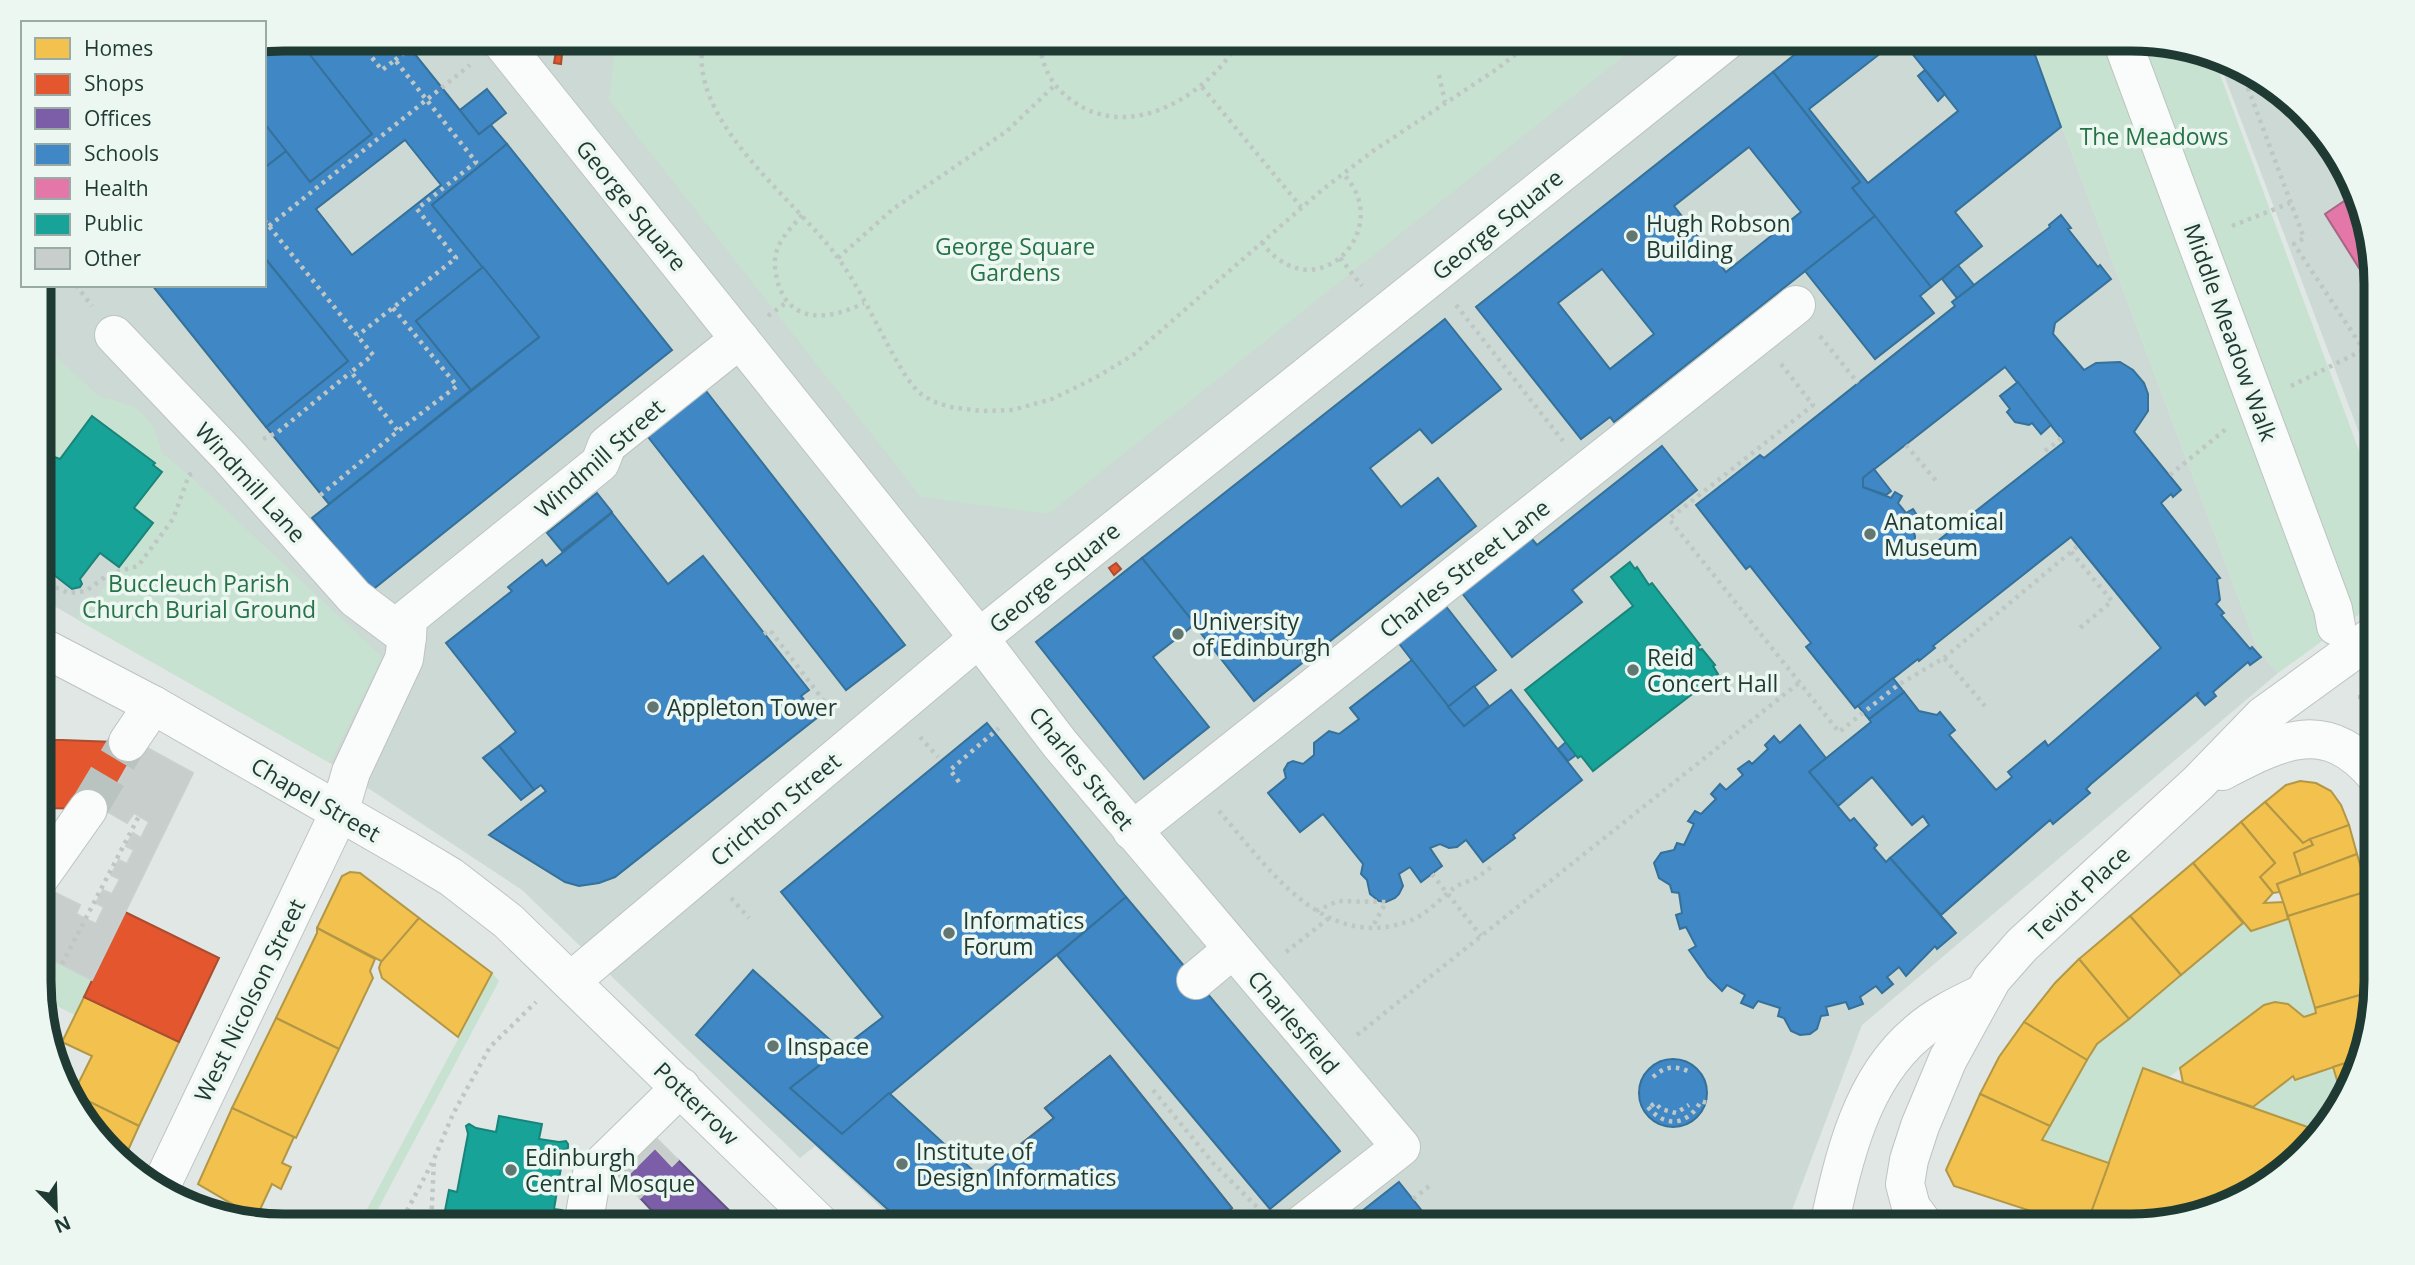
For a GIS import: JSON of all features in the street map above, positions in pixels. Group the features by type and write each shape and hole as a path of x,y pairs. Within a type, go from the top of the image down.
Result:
{"street":[{"name":"George Square","path":"509,51 979,638 1714,51"},
{"name":"Middle Meadow Walk","path":"2126,51 2258,403 2333,609 2336,626"},
{"name":"Charles Street Lane","path":"1132,831 1796,305"},
{"name":"Windmill Lane","path":"114,335 228,455 355,598 405,648"},
{"name":"Windmill Street","path":"339,813 351,772 405,648 408,618 600,463 607,445 740,339"},
{"name":"Charles Street","path":"979,638 1060,744 1187,897"},
{"name":"Crichton Street","path":"568,978 979,638"},
{"name":"Teviot Place","path":"1917,1214 1905,1185 1909,1160 1920,1126 1948,1059 1982,994 2005,962 2198,783 2263,716 2364,642"},
{"name":"Chapel Street","path":"51,652 153,705 451,877 508,921 568,978"},
{"path":"128,743 153,705"},
{"path":"2198,783 2267,749 2290,741 2310,739 2337,743 2364,763"},
{"path":"51,861 88,808"},
{"name":"West Nicolson Street","path":"164,1180 339,813"},
{"name":"Charlesfield","path":"1187,897 1401,1147 1294,1214"},
{"path":"1196,980 1244,962"},
{"name":"Potterrow","path":"568,978 810,1214"},
{"path":"1832,1214 1861,1114 1871,1088 1884,1068 1918,1032 1940,1016 1982,994"},
{"path":"585,1214 592,1174 681,1087"}],"path":[{"path":"367,51 382,70 406,51"},
{"path":"703,51 701,67 704,85 711,102 733,137 838,258 898,365 918,392 932,401 950,407 981,411 1013,410 1052,399 1121,363 1343,174 1520,51"},
{"path":"1041,51 1054,86 1093,113 1113,117 1135,116 1179,102 1202,87 1233,51"},
{"path":"357,337 456,258 417,209 476,162 395,60"},
{"path":"1439,75 1445,102"},
{"path":"2170,475 2258,403 2363,350 2294,244 2304,238 2245,81"},
{"path":"269,226 443,85"},
{"path":"838,258 893,208 1007,131 1054,86"},
{"path":"1202,87 1301,207"},
{"path":"1262,242 1278,259 1299,268 1321,267 1340,258 1353,244 1362,215 1355,188 1343,174"},
{"path":"2197,239 2290,203"},
{"path":"802,215 779,243 775,258 775,274 787,302 804,312 828,316 846,312 864,303"},
{"path":"266,222 373,355 278,432 268,436"},
{"path":"1433,275 1587,472"},
{"path":"1796,305 1858,383"},
{"path":"308,505 457,386 393,308"},
{"path":"1759,336 1813,405 1670,519 1839,732 1898,685 1944,658 2078,546"},
{"path":"351,372 398,431"},
{"path":"2045,451 2062,439"},
{"path":"1906,445 1938,484"},
{"path":"51,586 69,593 86,591 109,575 138,566 173,519 189,475"},
{"path":"2071,552 2112,601 2080,628"},
{"path":"764,634 770,630 825,702"},
{"path":"1944,658 1985,706"},
{"path":"1326,1059 1800,682"},
{"path":"959,782 950,770 994,732"},
{"path":"1194,781 1293,895 1316,911 1345,924 1373,927 1413,920 1447,894 1494,865"},
{"path":"62,964 139,816"},
{"path":"1432,874 1481,936"},
{"path":"1316,911 1338,901 1386,902 1373,927"},
{"path":"1244,962 1329,918"},
{"path":"405,1214 434,1159 453,1114 490,1047 568,978"},
{"path":"1653,1077 1661,1070 1671,1067 1690,1072"},
{"path":"1153,1090 1213,1163 1274,1214"},
{"path":"1689,1105 1676,1113 1661,1109 1655,1103 1649,1106 1655,1115 1665,1121 1676,1122 1696,1111 1701,1101 1707,1102"},
{"path":"432,1214 434,1159"},
{"path":"1413,1199 1433,1184"}],"shaded area":[{"name":"University of Edinburgh","path":"282,51 2033,51 2258,650 2278,673 1862,1025 1791,1214 888,1214 815,1146 800,1158 522,890 330,763 51,604 51,287 266,287"},
{"path":"2222,70 2261,90 2285,108 2316,142 2347,194 2362,253 2364,446"}],"green space":[{"name":"George Square Gardens","path":"615,51 1630,51 1048,514 921,497 609,100"},
{"name":"The Meadows","path":"2033,51 2162,53 2218,68 2364,464 2364,611 2278,673 2258,650"},
{"name":"Buccleuch Parish Church Burial Ground","path":"51,353 100,397 137,408 154,427 162,453 189,475 382,657 330,763 76,619 90,595 96,598 153,523 134,508 162,472 153,465 155,463 92,416 60,459 51,455"},
{"path":"2288,919 2316,1013 2304,1017 2288,1005 2277,1003 2265,1006 2169,1077 2143,1068 2109,1163 2042,1140 2097,1044 2243,923 2251,931"},
{"path":"51,959 92,980 75,1015 52,1004"},
{"path":"493,974 499,981 375,1214 364,1214"},
{"path":"2333,1069 2339,1086 2312,1128 2253,1107 2291,1078 2295,1080"}],"building: Homes":[{"path":"2300,781 2316,783 2331,791 2341,805 2349,825 2303,843 2265,802 2286,785"},
{"path":"2265,802 2303,843 2310,839 2313,845 2294,853 2301,875 2277,884 2280,892 2273,893 2260,877 2275,863 2241,822"},
{"path":"2241,822 2275,863 2260,877 2273,893 2264,903 2284,902 2288,919 2251,931 2193,863"},
{"path":"2349,825 2357,854 2301,875 2294,853 2313,845 2310,839"},
{"path":"2357,854 2364,878 2364,892 2288,916 2277,884"},
{"path":"2193,863 2243,923 2181,975 2130,916"},
{"path":"350,872 360,873 419,918 383,962 317,928 342,876"},
{"path":"2364,892 2363,994 2315,1008 2288,916"},
{"path":"2130,916 2181,975 2129,1019 2079,959"},
{"path":"419,918 492,973 458,1037 382,978 379,968 381,962"},
{"path":"317,928 375,959 370,971 373,978 339,1049 276,1018"},
{"path":"2079,959 2129,1019 2097,1044 2087,1060 2024,1022 2055,983"},
{"path":"2363,994 2362,1012 2350,1062 2295,1080 2293,1076 2253,1107 2183,1083 2180,1068 2264,1005 2275,1002 2288,1004 2304,1017 2316,1013 2315,1008"},
{"path":"84,997 179,1042 139,1126 83,1099 77,1087 92,1056 62,1042"},
{"path":"276,1018 339,1049 296,1138 232,1108"},
{"path":"2024,1022 2087,1060 2050,1126 1980,1094 1999,1057"},
{"path":"2350,1062 2339,1086 2333,1067"},
{"path":"2143,1068 2312,1129 2285,1157 2261,1175 2206,1202 2147,1214 2090,1214"},
{"path":"1980,1094 2050,1126 2042,1140 2109,1163 2090,1214 2040,1214 1954,1186 1946,1170"},
{"path":"84,1100 139,1126 127,1154 108,1135"},
{"path":"232,1108 294,1137 282,1163 291,1167 281,1189 272,1184 258,1213 244,1211 198,1184"}],"building: Shops":[{"path":"556,52 562,54 561,64 554,63"},
{"path":"1116,563 1121,569 1114,575 1109,568"},
{"path":"51,740 141,743 103,809 51,808"},
{"path":"125,912 219,958 179,1042 84,997"},
{"path":"1110,1056 1232,1208 1224,1214 990,1214 991,1191 1023,1165 1012,1151 1054,1118 1045,1108"}],"building: Offices":[{"path":"655,1148 672,1166 678,1160 733,1214 655,1214 640,1198 646,1192 628,1175"}],"building: Schools":[{"path":"266,51 307,51 372,134 310,182 266,126"},
{"path":"307,51 412,51 479,134 491,125 507,144 432,205 483,267 416,321 471,390 329,504 266,427 348,361 266,259 266,166 286,151 310,182 372,134","holes":["405,140 441,185 352,255 316,209"]},
{"path":"1799,51 1883,51 1809,109 1868,183 1958,111 1910,51 2034,51 2061,127 1955,212 1982,246 1931,287 1852,188 1860,182 1773,72"},
{"path":"1925,70 1945,94 1938,101 1918,76"},
{"name":"Hugh Robson Building","path":"1773,72 1860,182 1852,188 1875,216 1614,422 1610,417 1581,439 1476,307","holes":["1749,147 1801,212 1726,272 1674,206","1602,269 1654,334 1610,369 1558,303"]},
{"path":"487,89 506,113 479,134 460,110"},
{"path":"266,126 286,151 266,166"},
{"path":"507,144 672,350 371,591 312,518 539,337 432,205"},
{"path":"2061,215 2071,228 2068,229 2111,279 2055,323 2053,334 2084,370 2096,363 2120,362 2133,370 2144,383 2148,394 2148,411 2134,432 2181,490 2161,503 2220,578 2217,579 2220,600 2216,604 2224,613 2221,615 2250,649 2252,647 2261,657 2250,665 2248,662 2213,692 2216,696 2205,705 2197,696 2199,692 2091,784 2086,789 2090,793 2053,824 2050,820 1941,915 1890,858 1929,825 1923,816 1912,825 1872,777 1838,806 1809,772 1904,692 1919,711 1937,715 1940,712 1955,730 1949,735 1996,790 2012,777 2008,772 2045,741 2048,746 2161,648 2071,537 1933,646 1935,648 1919,661 1918,659 1855,708 1806,647 1811,643 1750,566 1746,569 1696,505 1760,455 1764,458 1955,306 1952,302 2050,227","holes":["2005,367 2064,442 1921,554 1914,552 1915,536 1911,521 1918,517 1913,509 1906,513 1898,503 1902,496 1895,492 1891,498 1863,487 1863,478"]},
{"path":"1875,216 1931,287 1920,296 1934,313 1875,359 1805,271"},
{"path":"266,259 348,361 266,427 154,287 266,287"},
{"path":"1958,265 1974,285 1957,298 1942,279"},
{"path":"483,267 539,337 471,390 416,321"},
{"path":"1445,319 1501,389 1432,443 1420,429 1370,468 1401,507 1438,478 1476,526 1254,701 1142,558"},
{"path":"699,382 905,645 846,690 641,428"},
{"path":"2018,382 2051,425 2041,434 2032,423 2029,425 2015,422 2007,412 2010,409 2000,396"},
{"path":"1662,446 1697,490 1572,590 1582,602 1512,657 1458,588 1527,533 1537,545"},
{"path":"1874,469 1891,491 1886,495 1863,487 1863,478"},
{"path":"597,493 612,512 562,551 547,533"},
{"name":"Appleton Tower","path":"612,513 668,584 703,556 809,690 801,696 818,717 615,877 579,886 565,882 489,835 546,791 541,785 534,790 499,746 516,732 446,643 512,591 508,587 542,560 546,566"},
{"path":"1142,558 1195,624 1153,657 1209,727 1144,779 1036,642"},
{"path":"1441,600 1496,670 1448,707 1394,637"},
{"path":"1412,660 1464,726 1511,690 1582,780 1483,862 1466,840 1457,847 1449,848 1440,844 1430,848 1442,866 1421,882 1410,867 1399,874 1403,886 1395,898 1386,902 1379,901 1370,894 1367,880 1361,874 1363,864 1323,814 1300,832 1268,793 1286,778 1284,770 1288,763 1293,761 1303,764 1314,755 1314,743 1329,731 1339,734 1359,719 1350,708"},
{"path":"1893,678 1904,692 1869,719 1858,706"},
{"path":"1474,686 1489,706 1464,726 1448,707"},
{"name":"Informatics Forum","path":"987,723 1126,897 842,1134 790,1088 883,1017 781,892"},
{"path":"1800,725 1826,758 1809,772 1850,821 1854,818 1877,845 1874,848 1886,862 1890,858 1956,933 1937,949 1935,946 1906,976 1899,967 1887,977 1893,984 1882,993 1876,986 1860,997 1863,1004 1849,1009 1846,1002 1826,1007 1828,1015 1821,1016 1817,1029 1810,1034 1800,1035 1791,1031 1784,1018 1778,1016 1780,1008 1758,1001 1753,1008 1741,1003 1745,995 1727,985 1722,991 1708,977 1689,950 1696,946 1686,927 1680,929 1676,915 1682,913 1679,893 1672,892 1670,885 1659,878 1654,863 1661,853 1674,850 1677,843 1684,845 1694,824 1688,821 1695,811 1701,814 1716,799 1711,794 1720,784 1726,790 1743,775 1738,769 1749,761 1752,764 1768,749 1765,745 1774,736 1780,743"},
{"path":"1566,742 1576,755 1568,761 1558,749"},
{"path":"499,746 534,790 521,800 483,758"},
{"path":"1126,897 1340,1151 1270,1209 1057,955"},
{"path":"753,970 840,1049 790,1088 842,1134 889,1093 980,1177 1054,1118 1045,1108 1110,1056 1232,1208 1224,1214 893,1214 696,1035"},
{"path":"1666,1059 1680,1059 1692,1064 1702,1074 1707,1093 1702,1112 1692,1122 1680,1127 1666,1127 1654,1122 1644,1112 1639,1100 1639,1086 1644,1074 1654,1064"},
{"path":"1399,1182 1424,1214 1358,1214"}],"building: Health":[{"path":"2348,198 2356,223 2363,267 2359,268 2325,214"}],"building: Public":[{"path":"92,416 155,463 153,465 162,472 134,508 153,523 119,567 100,553 80,579 80,587 72,589 51,573 51,456 60,459"},
{"name":"Reid Concert Hall","path":"1630,562 1635,569 1637,567 1649,585 1652,583 1700,645 1697,647 1702,649 1715,665 1713,666 1718,674 1593,771 1581,756 1578,758 1525,690 1633,606 1611,577"},
{"name":"Edinburgh Central Mosque","path":"499,1116 542,1124 539,1139 566,1141 568,1148 564,1150 554,1209 562,1210 561,1214 444,1214 449,1190 457,1192 468,1134 466,1126 469,1124 496,1132"}],"building: Other":[{"path":"140,744 193,773 92,980 51,959 51,898 54,892 80,905 76,914 96,924 104,907 96,903 103,890 112,894 120,879 111,875 119,860 127,864 134,850 126,846 133,833 141,838 149,822 134,813 127,823 103,809"},
{"path":"643,1125 678,1160 672,1166 655,1148 628,1175 646,1192 640,1198 604,1163"}],"tunnel":[{"path":"88,809 128,742"}],"place":[{"name":"Hugh Robson Building","path":"1632,236"},
{"name":"Anatomical Museum","path":"1870,534"},
{"name":"University of Edinburgh","path":"1178,634"},
{"name":"Reid Concert Hall","path":"1633,670"},
{"name":"Appleton Tower","path":"653,707"},
{"name":"Informatics Forum","path":"949,933"},
{"name":"Inspace","path":"773,1046"},
{"name":"Institute of Design Informatics","path":"902,1164"},
{"name":"Edinburgh Central Mosque","path":"511,1170"}]}
